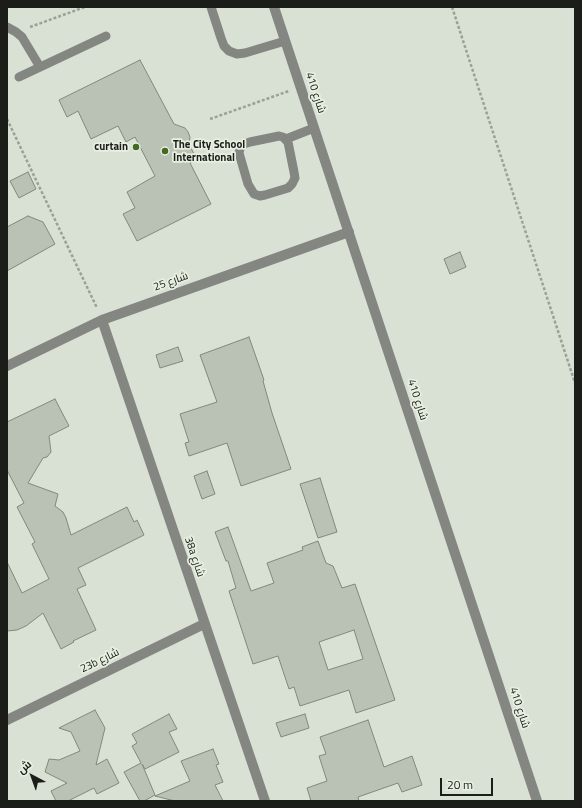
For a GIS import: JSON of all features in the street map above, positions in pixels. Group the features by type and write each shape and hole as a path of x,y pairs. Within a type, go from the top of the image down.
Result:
{"street":[{"name":"شارع 410","path":"274,7 537,801"},
{"name":"شارع 25","path":"7,366 102,320 349,232"},
{"name":"38a شارع","path":"102,320 265,801"},
{"name":"23b شارع","path":"7,720 204,624"}],"lane":[{"path":"211,7 224,46 229,51 237,54 245,53 285,41"},
{"path":"7,27 16,32 26,43 40,67"},
{"path":"19,76 106,36"},
{"path":"286,139 295,178 292,184 288,188 265,195 260,196 254,194 250,189 242,165 239,154 240,148 244,144 250,142 279,136 286,139 314,128"}],"path":[{"path":"16,32 85,7"},
{"path":"452,7 575,383"},
{"path":"210,120 300,87"},
{"path":"7,119 102,320"}],"building":[{"name":"The City School International","path":"140,60 174,124 185,128 188,132 190,137 189,144 197,160 190,163 211,204 137,241 123,214 135,208 127,192 155,176 135,137 126,142 118,126 91,139 78,111 67,117 59,100"},
{"path":"28,172 36,189 19,198 10,181"},
{"path":"28,216 43,222 55,244 7,271 7,227"},
{"path":"460,252 466,267 450,274 444,259"},
{"path":"249,337 264,380 263,381 272,413 291,469 241,486 227,443 189,456 185,443 189,442 180,414 217,402 200,355"},
{"path":"178,347 183,361 160,368 156,355"},
{"path":"55,399 69,426 49,436 51,452 47,457 43,458 28,483 58,494 55,506 63,512 71,535 127,507 134,522 137,520 144,535 78,568 86,585 77,589 96,630 73,641 74,642 61,649 43,613 26,626 17,630 7,631 7,562 22,593 49,579 32,544 35,542 17,507 24,503 7,470 7,422"},
{"path":"207,471 215,494 202,499 194,476"},
{"path":"320,478 337,532 318,538 300,484"},
{"path":"228,527 251,591 274,583 267,563 303,550 302,547 318,541 326,563 333,566 342,588 355,584 395,700 356,713 349,690 300,706 294,687 289,689 278,656 253,664 229,591 236,588 228,561 226,561 215,532","holes":["354,630 363,659 328,670 319,642"]},
{"path":"95,710 105,728 96,765 107,759 119,783 97,794 94,788 68,801 56,801 51,791 67,783 45,772 49,759 59,760 80,751 71,732 59,728"},
{"path":"169,714 177,729 169,732 179,752 145,769 142,764 155,795 144,801 140,801 124,772 141,763 132,746 137,743 132,734"},
{"path":"305,714 309,728 281,737 276,723"},
{"path":"368,720 384,767 412,756 422,785 402,792 398,783 358,797 359,801 311,801 307,788 327,781 319,756 326,754 320,737"},
{"path":"213,749 219,764 216,765 223,782 215,785 223,801 175,801 155,796 190,781 181,761"}],"place":[{"name":"curtain","path":"136,147"},
{"name":"The City School International","path":"165,151"}]}
